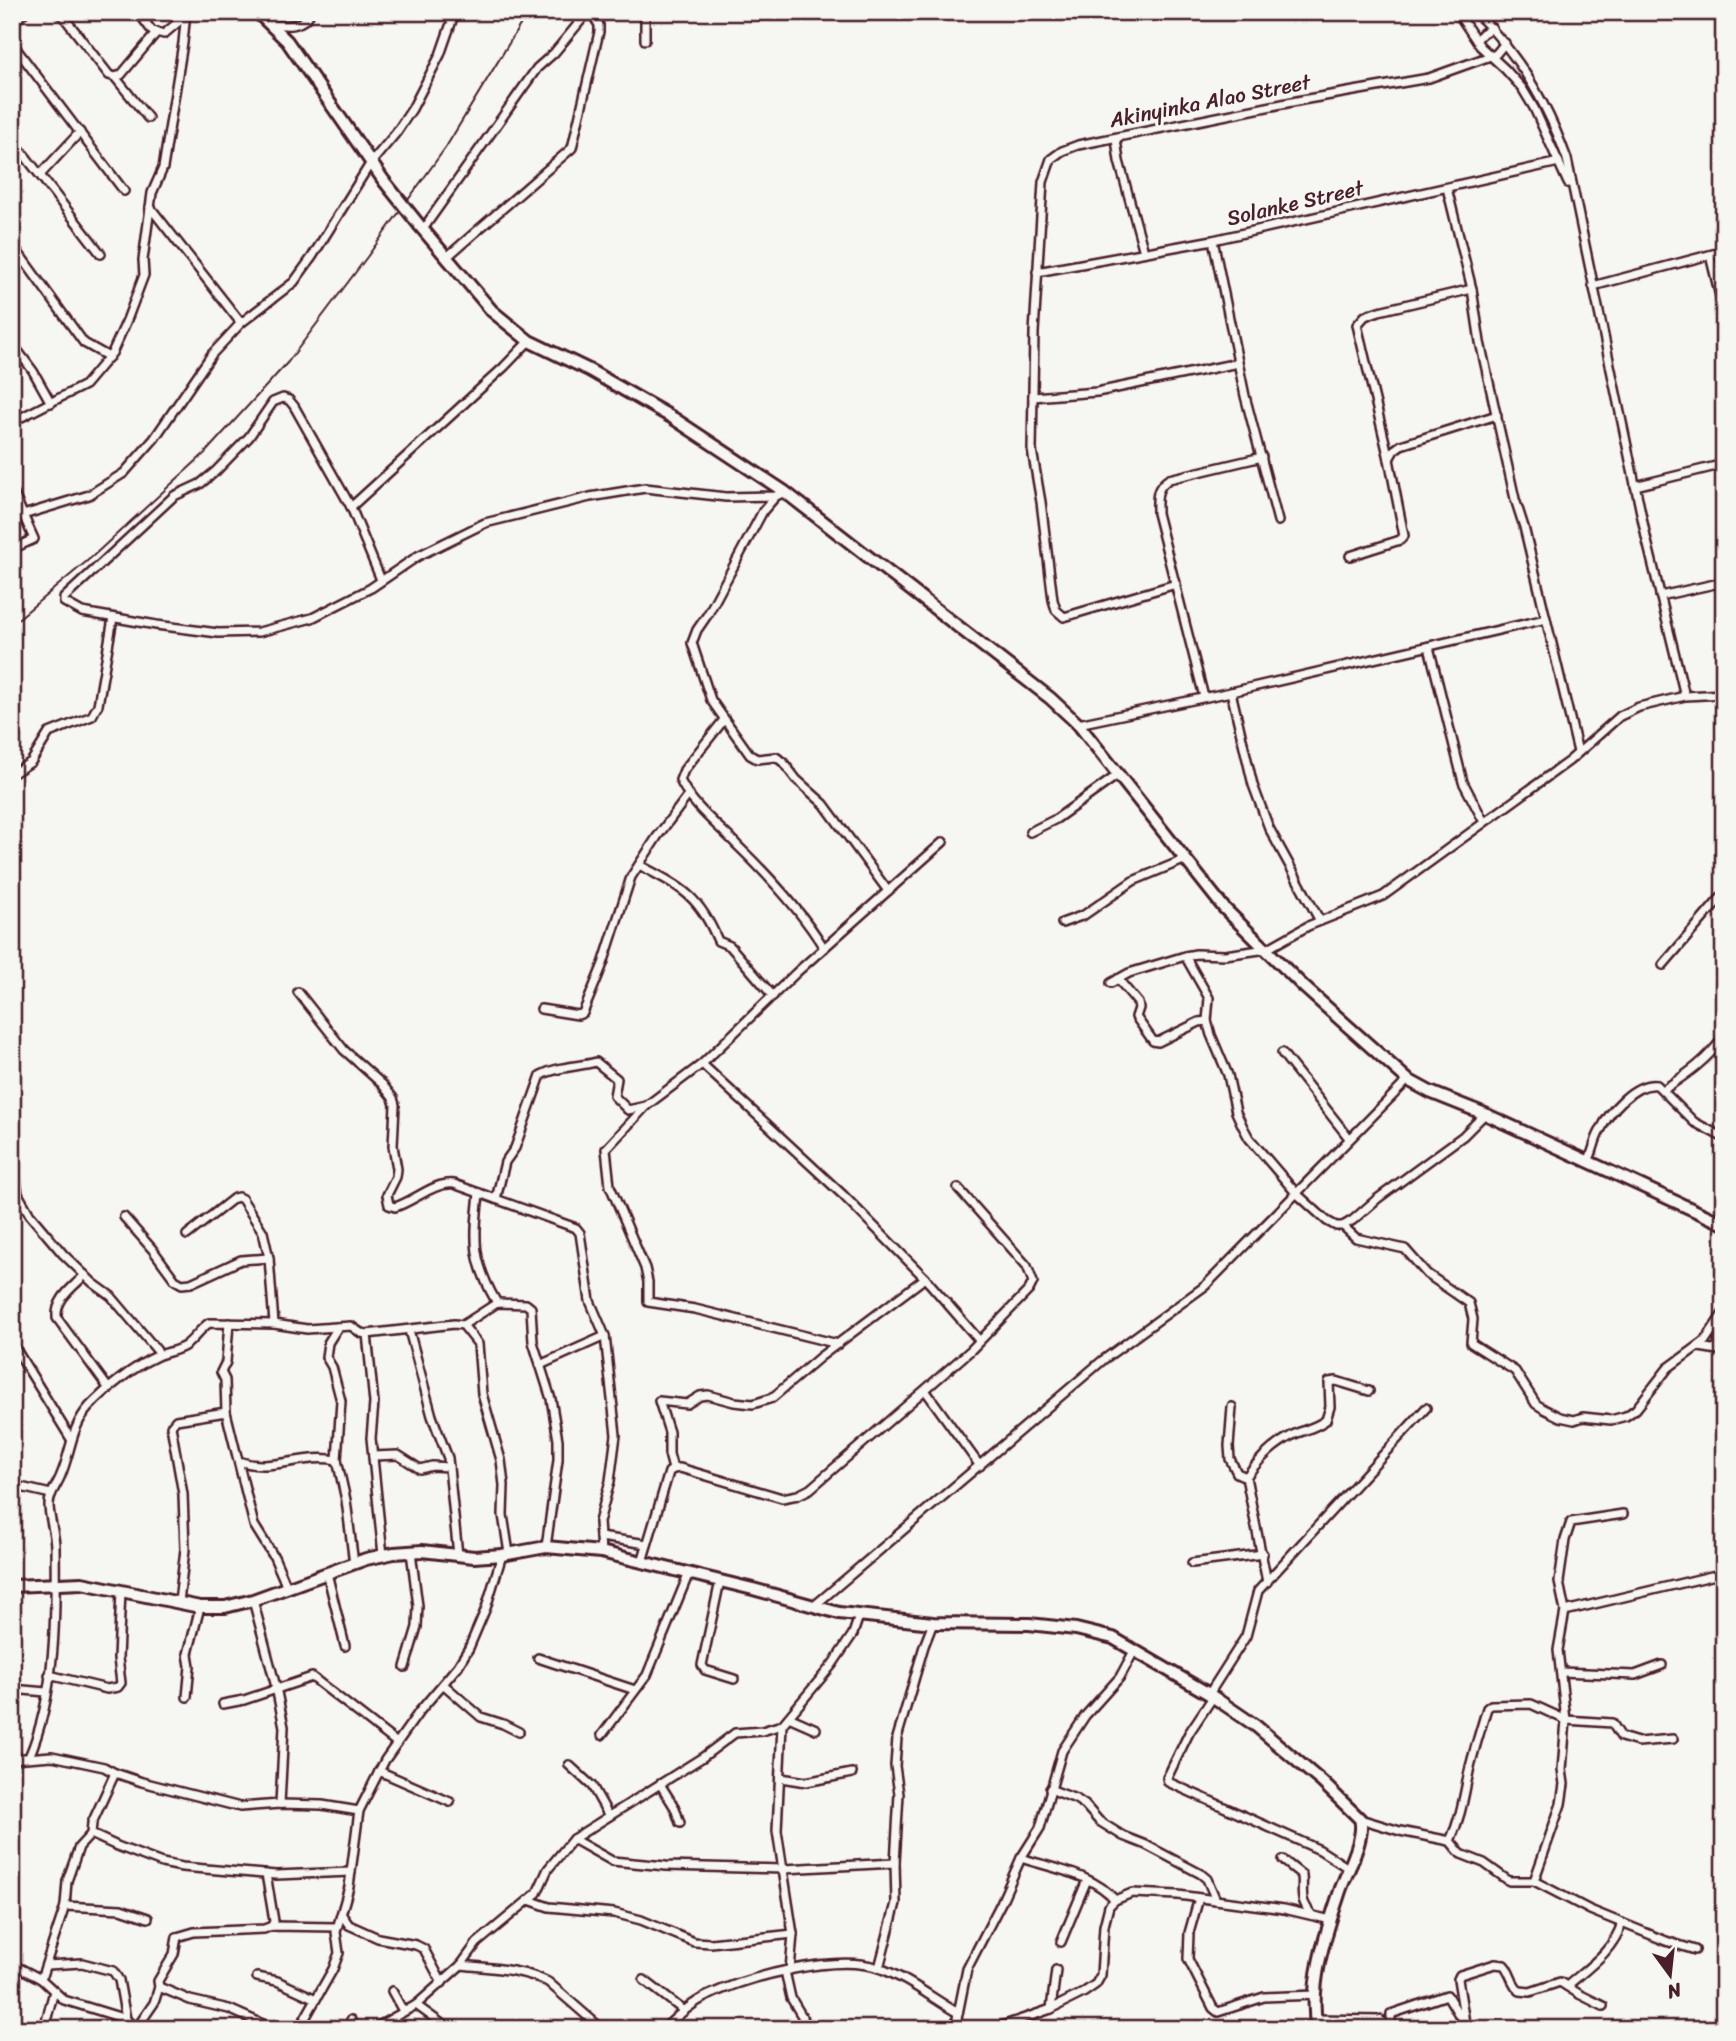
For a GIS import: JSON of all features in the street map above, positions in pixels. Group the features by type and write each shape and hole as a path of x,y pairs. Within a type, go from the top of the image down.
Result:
{"street":[{"path":"12,23 25,12"},
{"path":"60,12 109,75 115,77 148,118"},
{"path":"138,12 152,30 164,34 183,18 185,12"},
{"path":"12,422 85,386 109,357 127,320 144,275 143,260 152,193 163,168 183,43 185,12"},
{"path":"257,12 287,41 370,164 492,311 529,341 644,401 780,494 1049,698 1078,724 1224,908 1304,987 1408,1080 1724,1224"},
{"path":"270,24 298,24 306,20 311,12"},
{"path":"23,515 89,495 124,473 154,439 212,354 241,323 294,282 370,164 396,134 412,109 440,55 455,12"},
{"path":"422,228 537,68 554,53 589,12 599,25 599,32 572,148 447,257"},
{"path":"645,12 645,40"},
{"path":"1457,12 1476,40 1522,88 1534,108 1573,196"},
{"path":"1475,12 1505,43 1532,83 1556,129 1567,159 1635,486 1685,696"},
{"path":"1476,40 1479,35 1492,28"},
{"path":"115,77 121,75 157,32"},
{"path":"12,43 124,191"},
{"path":"1490,56 1499,52 1505,43"},
{"name":"Akinyinka Alao Street","path":"1037,272 1043,182 1051,159 1062,151 1078,145 1302,100 1403,83 1453,70 1490,56"},
{"path":"40,175 80,132"},
{"path":"1116,138 1119,160 1144,252"},
{"path":"12,139 101,254"},
{"name":"Solanke Street","path":"1037,272 1213,240 1559,162"},
{"path":"1447,188 1472,289 1480,342 1515,499 1578,752"},
{"path":"150,207 241,323"},
{"path":"1213,240 1238,363 1278,521"},
{"path":"12,244 84,343 109,357"},
{"path":"1593,286 1724,251"},
{"path":"1710,255 1724,313"},
{"path":"1037,272 1032,450 1041,502 1049,580 1056,610 1064,617 1176,584"},
{"path":"1350,556 1405,536 1357,325 1365,316 1379,311 1472,289"},
{"path":"351,507 504,368 529,341"},
{"path":"12,343 51,402"},
{"path":"1033,397 1097,393 1238,363"},
{"path":"381,580 351,507 294,406 289,400 278,399 240,447 216,471 200,484 174,496 64,598 64,602 82,612 113,618 218,633 260,632 312,618 381,580 418,556 485,523 590,497 645,488 726,497 780,494"},
{"path":"1389,459 1401,445 1497,415"},
{"path":"1204,697 1157,513 1157,491 1161,484 1179,476 1262,457"},
{"path":"1635,486 1724,464"},
{"path":"12,490 34,539 12,549"},
{"path":"780,494 763,511 694,636 692,643 697,663 711,700 723,721 750,755 757,759 776,757 783,762 796,779 824,804 888,891"},
{"path":"1660,596 1724,582"},
{"path":"12,774 31,762 49,733 92,716 99,705 113,618"},
{"path":"1078,724 1231,692 1546,619"},
{"path":"1429,647 1463,782 1484,822"},
{"path":"1231,692 1253,785 1269,828 1320,921"},
{"path":"1207,1021 1199,1022 1158,1042 1153,1041 1136,1017 1138,1003 1114,981 1136,970 1185,956 1225,955 1267,949 1289,935 1383,896 1578,752 1620,716 1639,707 1685,696 1724,694"},
{"path":"723,721 681,775 680,780 689,794 795,908 824,948"},
{"path":"1030,832 1056,818 1119,774"},
{"path":"541,1009 578,1015 583,1013 603,964 631,877 689,794"},
{"path":"838,1344 695,1309 648,1302 645,1268 610,1186 606,1149 646,1106 702,1064 824,948 943,842"},
{"path":"1062,923 1084,915 1133,881 1186,859"},
{"path":"639,865 678,885 691,895 709,918 718,941 730,946 773,996"},
{"path":"1662,965 1724,894"},
{"path":"1185,956 1209,998 1207,1021 1228,1075 1236,1112 1243,1127 1296,1193 1336,1226 1343,1226 1463,1136 1485,1114"},
{"path":"298,992 344,1051 382,1084 393,1098 393,1146 397,1169 387,1195 389,1205 395,1207 406,1204 446,1183 576,1228 580,1233 590,1301 605,1336 616,1435 610,1481 599,1522 601,1552"},
{"path":"1663,1090 1700,1065 1724,1036"},
{"path":"1282,1054 1349,1138"},
{"path":"496,1199 505,1162 515,1148 541,1074 553,1068 571,1068 596,1062 617,1079 614,1097 628,1110 646,1106"},
{"path":"702,1064 843,1195 925,1278 979,1340"},
{"path":"814,1606 1103,1360 1205,1286 1408,1080"},
{"path":"1588,1161 1594,1151 1598,1132 1609,1116 1626,1098 1643,1086 1651,1084 1663,1090 1694,1122 1724,1138"},
{"path":"12,1150 18,1194 30,1215 63,1254 111,1296 160,1354"},
{"path":"642,1562 669,1472 673,1469 680,1468 782,1498 798,1495 810,1489 925,1390 1022,1298 1033,1282 1027,1266 958,1188"},
{"path":"479,1193 475,1230 477,1253 481,1276 498,1303"},
{"path":"187,1235 238,1197 242,1199 259,1222 269,1258 274,1324"},
{"path":"124,1217 175,1280 182,1284 191,1283 241,1260 269,1258"},
{"path":"1343,1226 1356,1238 1405,1249 1427,1274 1469,1303 1473,1319 1471,1343 1515,1371 1536,1404 1560,1417 1611,1420 1626,1416 1636,1409 1668,1368 1699,1347 1724,1312"},
{"path":"85,1275 60,1301 56,1310 57,1318 109,1389"},
{"path":"673,1469 669,1454 669,1432 659,1401 687,1404 700,1396 708,1395 753,1404 772,1398 925,1278"},
{"path":"29,1757 36,1743 55,1635 55,1544 49,1506 51,1494 67,1461 71,1439 81,1417 109,1389 160,1354 186,1345 209,1323 274,1324 307,1329 351,1326 367,1334 463,1325 498,1303 526,1304 531,1308 533,1342 551,1399 558,1450 546,1547"},
{"path":"1699,1347 1721,1350 1718,1320"},
{"path":"229,1323 226,1362 221,1372 225,1380 226,1412 254,1525 274,1557 287,1587"},
{"path":"299,2029 339,1954 337,1927 351,1872 359,1811 397,1743 458,1666 469,1648 506,1554 504,1485 500,1460 482,1394 478,1344 463,1325"},
{"path":"338,1327 328,1343 326,1357 332,1367 341,1401 337,1460 346,1500 354,1563"},
{"path":"409,1330 449,1467 458,1555"},
{"path":"367,1334 374,1403 371,1438 383,1555"},
{"path":"540,1365 605,1336"},
{"path":"12,1343 71,1439"},
{"path":"1267,1581 1247,1477 1255,1463 1270,1449 1290,1436 1326,1420 1330,1407 1329,1382 1336,1381 1369,1391"},
{"path":"925,1390 980,1466"},
{"path":"1232,1407 1230,1459 1237,1473 1247,1477"},
{"path":"1348,1868 1320,1850 1168,1782 1167,1778 1189,1733 1246,1636 1258,1591 1426,1408"},
{"path":"179,1602 185,1549 183,1494 172,1426 176,1420 226,1412"},
{"path":"373,1456 398,1455 420,1469 432,1466 449,1467"},
{"path":"239,1461 253,1466 322,1457 337,1460"},
{"path":"12,1485 51,1494"},
{"path":"1534,1881 1561,1804 1566,1720 1558,1650 1565,1611 1559,1582 1569,1524 1623,1514"},
{"path":"600,1537 647,1544"},
{"path":"12,1586 82,1583 200,1607 225,1607 253,1600 383,1555 411,1552 474,1557 546,1547 601,1552 859,1616 933,1623 1029,1624 1076,1629 1113,1638 1211,1695 1256,1726 1322,1782 1360,1819 1400,1831 1450,1841 1461,1854 1484,1863 1509,1881 1534,1881 1590,1910 1695,1950"},
{"path":"405,1667 417,1627 418,1606 411,1552"},
{"path":"1192,1563 1263,1554"},
{"path":"327,1573 345,1646"},
{"path":"602,1735 647,1675 689,1573"},
{"path":"1565,1611 1724,1573"},
{"path":"720,1581 702,1665 705,1670 734,1679"},
{"path":"49,1675 107,1689 118,1687 121,1683 117,1658 121,1591"},
{"path":"253,1600 284,1727 280,1804"},
{"path":"187,1697 190,1666 188,1654 200,1607"},
{"path":"373,2029 416,2005 461,1965 477,1943 537,1893 560,1853 573,1839 703,1757 735,1733 782,1726 832,1665 853,1634 859,1616"},
{"path":"879,1968 896,1903 895,1863 899,1821 895,1766 897,1738 933,1623"},
{"path":"955,2029 967,1969 1021,1858 1040,1828 1062,1751 1085,1716 1120,1676 1135,1650"},
{"path":"538,1658 635,1690"},
{"path":"1561,1672 1635,1675 1662,1665"},
{"path":"223,1703 244,1700 276,1687 314,1678 397,1743"},
{"path":"443,1684 481,1717 519,1732"},
{"path":"12,1689 46,1692"},
{"path":"1450,1841 1465,1798 1470,1768 1485,1717 1491,1705 1531,1704 1566,1720 1612,1723 1621,1737 1638,1742 1674,1739"},
{"path":"791,1718 816,1729"},
{"path":"782,1726 777,1831 793,1934 788,1971 791,1998 809,2028"},
{"path":"12,1759 52,1756 104,1767 115,1773 240,1807 322,1805 359,1811"},
{"path":"569,1766 592,1786 609,1816"},
{"path":"379,1771 450,1802"},
{"path":"41,1979 65,1906 67,1881 79,1847 91,1834 92,1823 115,1773"},
{"path":"781,1778 806,1782 852,1773"},
{"path":"660,1784 675,1808 680,1824"},
{"path":"1050,1789 1076,1798 1099,1821 1123,1836 1201,1874 1207,1879 1216,1900"},
{"path":"1360,1819 1360,1835 1331,1920 1319,1968 1315,1995 1316,2024 1380,2020 1391,2029"},
{"path":"91,1834 162,1863 182,1867 266,1874 351,1872"},
{"path":"573,1839 612,1861 666,1866 784,1869 895,1863"},
{"path":"1021,1858 1087,1881 1107,1891 1115,1900"},
{"path":"1283,1860 1302,1875 1301,1896 1313,1916"},
{"path":"266,1874 274,1920 272,1926"},
{"path":"1061,1942 1087,1881"},
{"path":"993,2029 1051,2009 1096,1984 1101,1975 1109,1906 1132,1892 1216,1900 1331,1920"},
{"path":"1199,1898 1189,1933 1188,1959 1213,2008 1218,2012 1264,1997 1315,1995"},
{"path":"529,1900 573,1911 614,1913 641,1920 695,1942 712,1943 793,1934"},
{"path":"65,1906 121,1909 148,1918"},
{"path":"342,1915 349,1925 378,1938 424,1948 442,1983"},
{"path":"1567,1986 1609,1950 1618,1937 1622,1923"},
{"path":"12,1964 41,1979 64,2000 126,2019 136,2029 154,2003 158,1981 172,1960 177,1937 272,1926 337,1927"},
{"path":"47,1965 82,1963 113,1971 119,1980 126,2019"},
{"path":"664,2029 683,2010 732,1986 788,1971 832,1964 858,1964 879,1968 924,1991 958,2013"},
{"path":"1465,2026 1458,1985 1460,1975 1500,1964 1507,1968 1516,1988 1525,1993 1560,1982 1603,2006"},
{"path":"461,1965 519,1972 541,1978 602,2029"},
{"path":"1051,2009 1056,1970"},
{"path":"257,1977 277,1981 316,1999"},
{"path":"644,1980 683,2010"},
{"path":"159,1987 190,2000 229,2008 274,2029"},
{"path":"44,2029 54,1991"},
{"path":"392,1991 402,2011"},
{"path":"1391,2029 1391,2014 1447,1995 1465,2026"},
{"path":"416,2005 449,2029"},
{"path":"351,2020 353,2029"}],"railway":[{"path":"12,624 93,556 204,454 288,362 446,147 528,12"}]}
